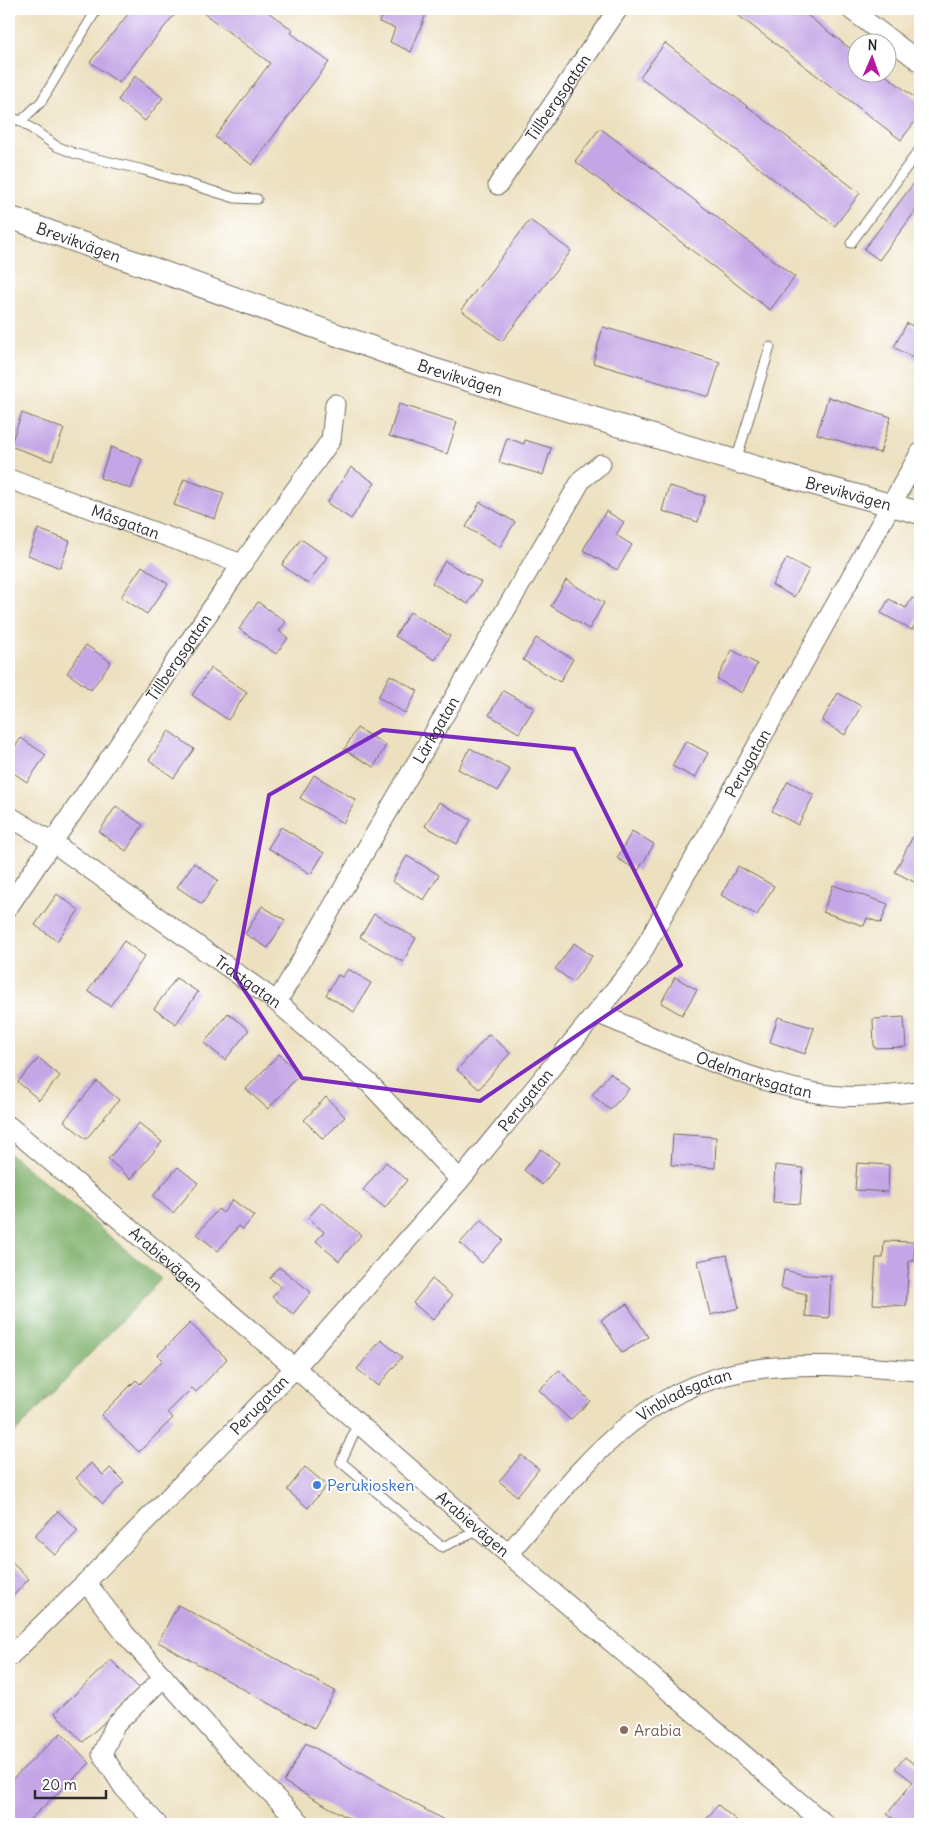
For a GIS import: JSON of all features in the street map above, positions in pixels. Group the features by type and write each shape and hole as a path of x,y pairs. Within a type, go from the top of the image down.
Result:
{"street":[{"name":"Tillbergsgatan","path":"498,185 618,9"},
{"path":"850,9 920,62"},
{"name":"Brevikvägen","path":"9,217 432,369 736,461 920,513"},
{"name":"Tillbergsgatan","path":"9,906 242,564 332,440 335,404"},
{"name":"Perugatan","path":"9,1657 86,1582 296,1368 460,1180 635,965 920,453"},
{"name":"Lärkgatan","path":"277,1002 582,479 601,464"},
{"name":"Måsgatan","path":"9,479 242,564"},
{"name":"Trastgatan","path":"9,816 52,842 277,1002 369,1083 460,1180"},
{"name":"Odelmarksgatan","path":"597,1014 744,1074 790,1088 831,1095 874,1095 920,1091"},
{"name":"Arabievägen","path":"9,1126 296,1368 480,1530 825,1824"},
{"name":"Vinbladsgatan","path":"508,1554 581,1469 617,1434 644,1412 684,1390 725,1375 765,1368 812,1366 920,1371"},
{"path":"86,1582 125,1634 164,1678 240,1762 302,1824"},
{"path":"158,1824 124,1788 102,1754 115,1725 164,1678"}],"lane":[{"path":"21,121 41,102 97,9"},
{"path":"9,117 21,121 56,146 76,154 144,170 235,198 256,199"},
{"path":"851,243 920,149"},
{"path":"736,461 770,347"},
{"path":"358,1424 341,1462 442,1547 480,1530"}],"highlighted area":[{"path":"383,730 574,749 681,965 480,1101 302,1078 235,976 269,795"}],"green space":[{"path":"9,1153 161,1279 9,1439"}],"building":[{"path":"132,9 179,9 119,83 90,62"},
{"path":"198,9 264,9 293,30 291,33 329,62 252,165 215,137 270,63"},
{"path":"385,9 428,9 411,52 390,42 395,28 379,22"},
{"path":"730,9 799,9 846,45 846,82 895,82 920,102 920,115 901,140"},
{"path":"665,43 860,193 835,226 640,77"},
{"path":"135,76 163,98 145,121 118,100"},
{"path":"600,128 795,277 770,310 575,161"},
{"path":"920,175 920,205 879,260 864,249"},
{"path":"530,220 571,251 502,341 461,310"},
{"path":"907,323 920,330 920,362 894,347"},
{"path":"603,327 720,362 709,397 593,363"},
{"path":"828,397 891,417 880,453 817,434"},
{"path":"399,404 457,422 447,454 389,436"},
{"path":"22,413 64,429 52,461 10,446"},
{"path":"507,438 524,444 525,440 551,448 543,475 499,462"},
{"path":"111,447 142,459 131,489 100,478"},
{"path":"351,467 375,483 351,519 327,503"},
{"path":"184,479 224,493 215,519 174,505"},
{"path":"669,486 705,496 698,522 662,511"},
{"path":"480,502 515,522 500,547 466,527"},
{"path":"606,511 624,522 616,535 632,545 617,570 583,550"},
{"path":"38,529 70,541 60,568 28,555"},
{"path":"301,539 327,557 308,584 282,565"},
{"path":"787,558 809,570 794,597 772,585"},
{"path":"445,561 481,582 468,604 432,583"},
{"path":"142,566 168,584 147,614 121,597"},
{"path":"566,580 604,603 589,629 551,606"},
{"path":"912,598 920,602 920,615 912,630 881,613 889,599 906,608"},
{"path":"258,602 286,622 279,631 288,638 276,654 239,629"},
{"path":"410,612 450,636 435,660 395,636"},
{"path":"536,638 573,659 560,682 523,660"},
{"path":"86,645 111,662 91,690 67,673"},
{"path":"732,650 757,664 742,693 717,679"},
{"path":"211,668 247,692 228,720 192,695"},
{"path":"390,675 418,691 405,713 378,697"},
{"path":"503,691 534,708 519,733 489,715"},
{"path":"838,693 861,706 845,735 822,721"},
{"path":"357,728 386,745 374,767 344,750"},
{"path":"169,731 194,749 174,778 149,760"},
{"path":"21,738 46,755 27,782 9,770 9,756"},
{"path":"686,741 708,753 695,778 672,766"},
{"path":"470,748 510,770 498,791 458,769"},
{"path":"314,775 356,800 343,823 300,798"},
{"path":"788,781 814,795 798,825 772,811"},
{"path":"439,802 471,820 457,844 425,826"},
{"path":"116,806 143,825 126,851 99,832"},
{"path":"920,822 920,885 895,872"},
{"path":"281,827 324,853 311,874 268,848"},
{"path":"632,831 654,844 638,871 617,858"},
{"path":"407,856 439,875 424,900 392,881"},
{"path":"194,863 218,880 202,904 177,887"},
{"path":"738,866 774,886 757,915 721,895"},
{"path":"833,885 888,904 881,923 867,918 864,926 823,912"},
{"path":"57,894 79,910 57,941 35,925"},
{"path":"262,906 285,920 268,948 245,934"},
{"path":"374,914 416,938 403,962 360,937"},
{"path":"124,941 145,956 110,1006 88,991"},
{"path":"574,943 592,956 573,982 555,969"},
{"path":"348,969 371,983 354,1012 326,995 338,975 342,977"},
{"path":"675,977 697,990 682,1015 661,1003"},
{"path":"176,978 198,992 176,1024 154,1009"},
{"path":"228,1013 249,1030 225,1060 204,1043"},
{"path":"778,1017 814,1028 805,1054 770,1042"},
{"path":"904,1017 906,1047 874,1048 873,1019"},
{"path":"489,1034 510,1053 479,1089 457,1070"},
{"path":"279,1054 300,1074 268,1109 246,1089"},
{"path":"39,1058 60,1076 39,1100 18,1082"},
{"path":"610,1073 629,1089 610,1110 592,1095"},
{"path":"97,1081 119,1100 86,1139 64,1121"},
{"path":"326,1097 345,1117 323,1139 304,1120"},
{"path":"139,1123 162,1142 131,1179 108,1159"},
{"path":"673,1134 716,1137 715,1168 671,1165"},
{"path":"541,1149 559,1163 542,1185 524,1170"},
{"path":"386,1162 407,1180 385,1208 363,1190"},
{"path":"857,1163 889,1165 888,1192 855,1190"},
{"path":"775,1165 803,1168 800,1204 773,1202"},
{"path":"178,1167 198,1183 173,1213 153,1196"},
{"path":"233,1200 254,1216 243,1229 239,1226 218,1251 197,1234 218,1209 223,1213"},
{"path":"322,1202 361,1235 339,1261 316,1241 324,1232 308,1218"},
{"path":"481,1220 503,1240 482,1263 460,1243"},
{"path":"884,1241 915,1242 914,1261 909,1261 906,1306 873,1304 876,1258 883,1258"},
{"path":"727,1255 739,1308 710,1315 698,1261"},
{"path":"279,1267 311,1292 293,1314 272,1297 281,1287 270,1278"},
{"path":"784,1270 805,1275 831,1276 829,1318 805,1316 806,1294 781,1288"},
{"path":"432,1279 452,1296 433,1320 413,1303"},
{"path":"627,1304 648,1337 622,1353 601,1320"},
{"path":"190,1323 227,1359 196,1392 192,1388 168,1412 173,1418 139,1452 101,1415 136,1380 140,1384 163,1360 158,1355"},
{"path":"381,1340 402,1357 378,1386 357,1369"},
{"path":"559,1370 590,1401 570,1420 539,1390"},
{"path":"521,1455 539,1469 517,1496 499,1481"},
{"path":"91,1463 103,1475 110,1468 124,1482 103,1504 76,1478"},
{"path":"305,1467 327,1485 308,1508 287,1490"},
{"path":"58,1511 78,1531 55,1555 34,1536"},
{"path":"9,1560 29,1579 9,1600"},
{"path":"178,1605 335,1691 314,1728 158,1642"},
{"path":"111,1660 140,1689 83,1742 55,1713"},
{"path":"61,1733 90,1763 25,1824 9,1824 9,1782"},
{"path":"306,1743 451,1824 359,1824 284,1782"},
{"path":"905,1757 920,1769 920,1821 918,1824 900,1824 887,1814 913,1782 895,1768"},
{"path":"718,1805 741,1824 702,1824"}],"place":[{"name":"Perukiosken","path":"317,1485"},
{"name":"Arabia","path":"624,1730"}]}
